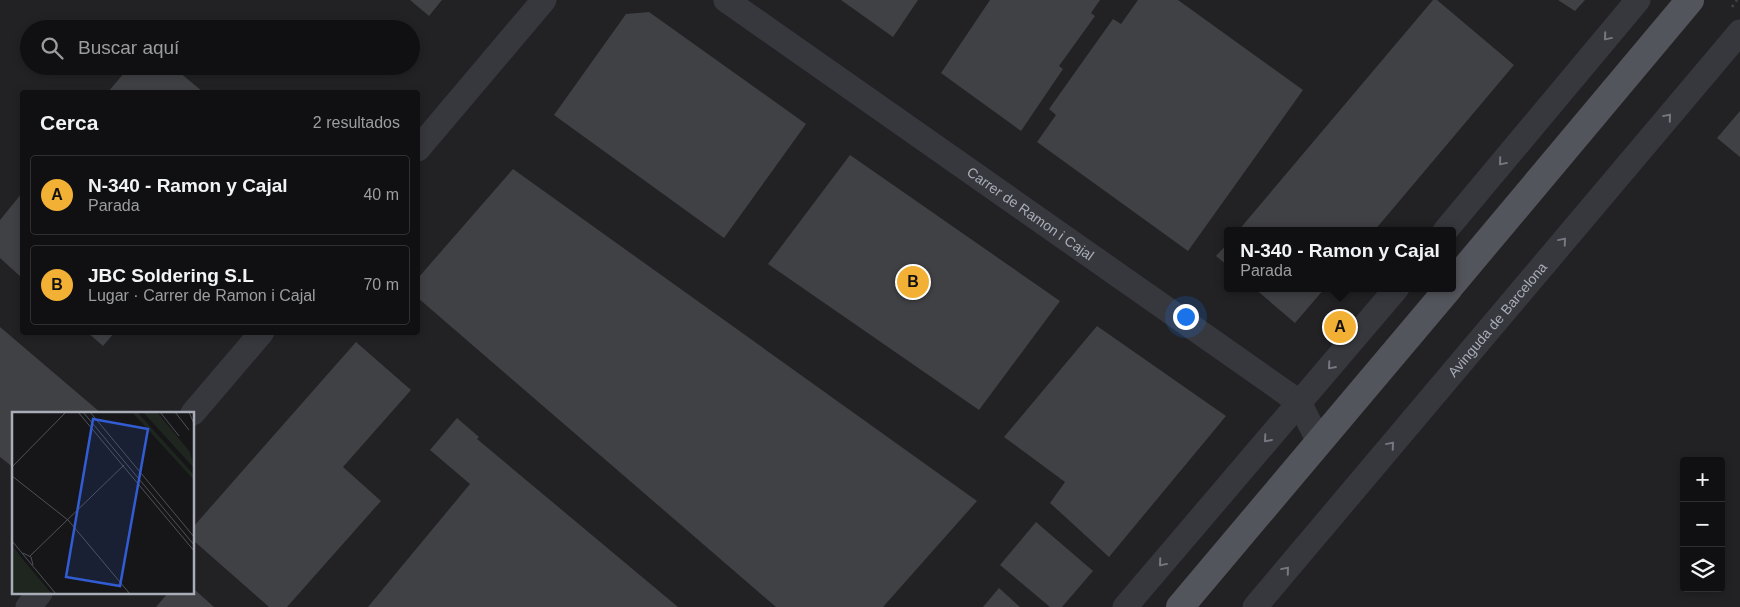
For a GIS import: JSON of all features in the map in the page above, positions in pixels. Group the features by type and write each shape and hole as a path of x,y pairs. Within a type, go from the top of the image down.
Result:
{"main road":[{"path":"1456,279 1690,0"},
{"path":"1180,607 1446,292"}],"street":[{"path":"420,147 544,0"},
{"name":"Carrer de Ramon i Cajal","path":"726,0 1299,402 1319,442"},
{"path":"1448,227 1638,0"},
{"name":"Avinguda de Barcelona","path":"1255,607 1740,32"},
{"path":"1125,607 1394,292"},
{"path":"194,412 259,335"},
{"path":"28,607 39,594"}],"shaded area":[{"path":"0,0 1740,0 1740,607 0,607"}],"building":[{"path":"410,0 442,0 429,16"},
{"path":"841,0 918,0 893,37"},
{"path":"990,0 1100,0 1091,13 1095,16 1059,66 1063,69 1021,131 941,73"},
{"path":"1138,0 1178,0 1303,90 1188,251 1037,142 1056,115 1049,109 1113,19 1121,24"},
{"path":"1433,0 1437,0 1514,65 1377,227 1241,227"},
{"path":"1558,0 1585,0 1575,11"},
{"path":"649,12 806,124 724,238 554,115 626,14"},
{"path":"122,75 183,75 201,90 110,90"},
{"path":"1740,111 1740,157 1717,138"},
{"path":"850,155 1060,301 979,410 768,264"},
{"path":"513,169 977,501 883,607 776,607 420,300 420,276"},
{"path":"20,195 20,276 0,258 0,220"},
{"path":"1224,247 1224,263 1216,256"},
{"path":"1259,292 1322,292 1295,323"},
{"path":"1097,326 1226,416 1109,557 1050,503 1065,482 1004,437"},
{"path":"0,327 100,412 12,412 12,466 0,457"},
{"path":"90,335 112,335 103,346"},
{"path":"356,342 411,390 343,467 381,501 287,607 269,607 195,542 195,525"},
{"path":"457,418 479,437 477,439 678,607 368,607 470,484 430,450"},
{"path":"1036,522 1093,571 1062,607 1050,607 1000,565"},
{"path":"999,588 1020,607 983,607"},
{"path":"195,590 214,607 156,607 167,594 195,594"}],"place":[{"name":"JBC Soldering S.L","path":"913,282"},
{"name":"N-340 - Ramon y Cajal","path":"1340,327"}]}
